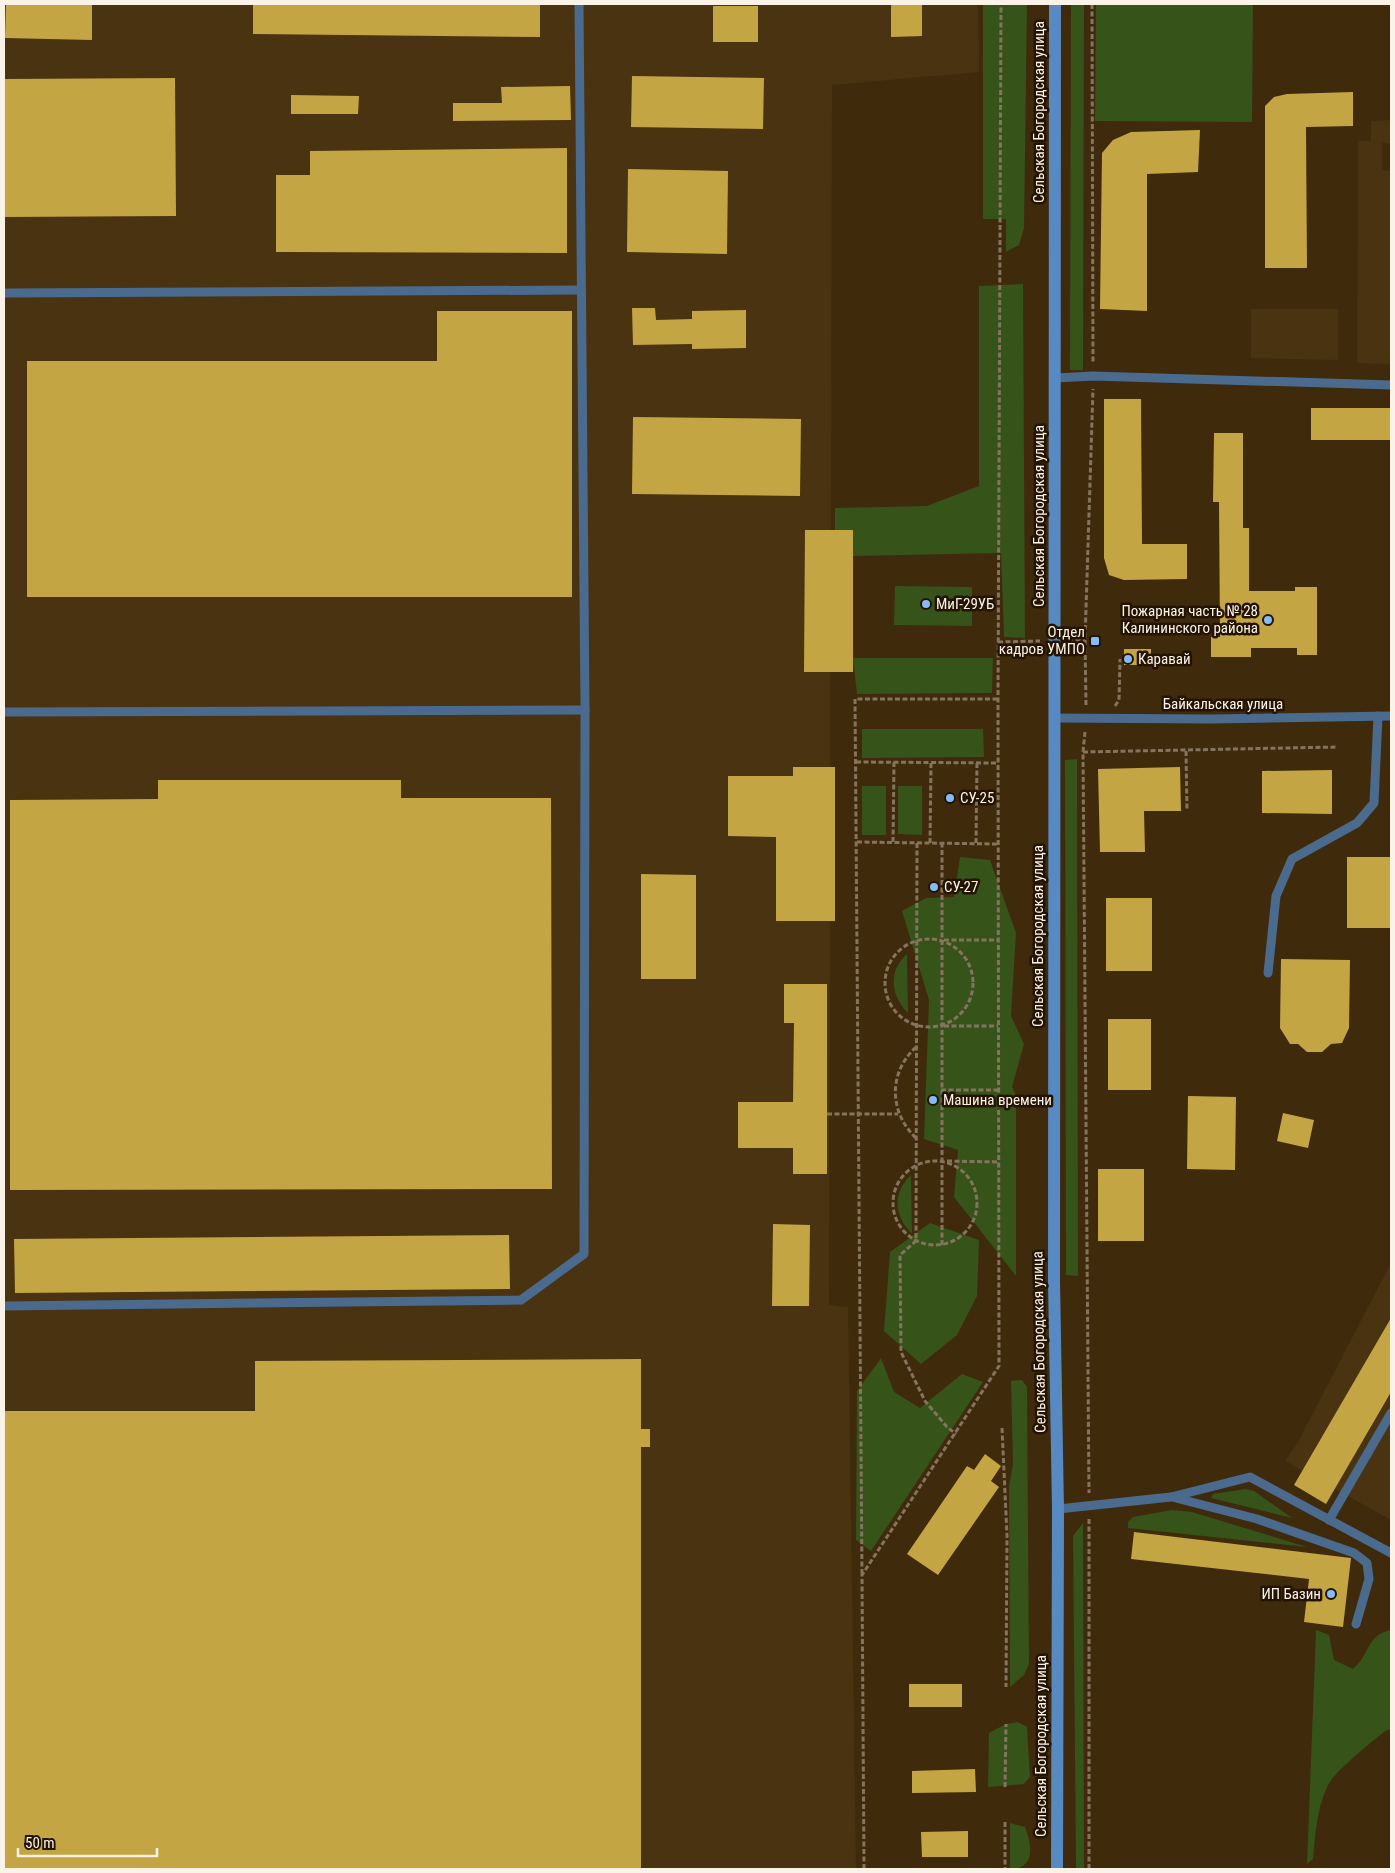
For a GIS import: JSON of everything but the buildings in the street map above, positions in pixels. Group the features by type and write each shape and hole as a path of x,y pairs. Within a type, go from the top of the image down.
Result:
{"main road":[{"name":"Сельская Богородская улица","path":"1055,4 1054,1281 1058,1509 1057,1869"}],"lane":[{"path":"4,1306 521,1300 584,1254 585,710 579,4"},
{"path":"4,293 582,290"},
{"path":"1056,378 1093,376 1391,385"},
{"path":"4,712 585,710"},
{"path":"1268,973 1276,896 1292,859 1358,824 1374,803 1378,716"},
{"name":"Байкальская улица","path":"1054,718 1212,719 1391,716"},
{"path":"1329,1520 1391,1412"},
{"path":"1058,1509 1089,1507 1171,1496 1250,1477 1391,1553"},
{"path":"1171,1496 1258,1519 1354,1553 1367,1563 1369,1579 1356,1624"}],"path":[{"path":"862,1575 999,1366 998,699 1001,4"},
{"path":"1088,1869 1089,1507 1083,752 1086,718 1085,640 1093,376 1092,4"},
{"path":"1113,708 1119,700 1120,659"},
{"path":"864,1869 855,699 998,699"},
{"path":"1086,707 1095,708"},
{"path":"1083,752 1337,747"},
{"path":"1186,751 1187,811"},
{"path":"856,762 998,763"},
{"path":"892,842 894,762"},
{"path":"930,843 931,763"},
{"path":"976,843 977,763"},
{"path":"857,842 998,844"},
{"path":"916,843 916,1241 900,1255 901,1352 925,1401 956,1434"},
{"path":"942,843 942,1245"},
{"path":"998,940 916,940 904,946 894,956 887,968 884,982 887,996 893,1009 904,1019 916,1025 998,1026"},
{"path":"941,1026 962,1012 970,1002 973,977 963,954 942,940"},
{"path":"916,1047 899,1068 896,1082 898,1114 904,1126 916,1138"},
{"path":"941,1090 998,1090"},
{"path":"827,1114 898,1114"},
{"path":"941,1160 954,1164 965,1172 973,1183 978,1196 978,1209 974,1222 966,1233 955,1241 942,1245 928,1245 916,1241 905,1233 897,1222 893,1210 893,1197 897,1184 904,1173 916,1165 927,1161 941,1160 999,1162"},
{"path":"1002,1428 1007,1536 1006,1687"},
{"path":"1005,1787 1006,1724"},
{"path":"1005,1822 1005,1869"}],"shaded area":[{"path":"4,4 978,4 979,72 832,85 829,1305 848,1307 856,1869 4,1869"},
{"path":"1391,120 1391,143 1382,143 1382,170 1391,171 1391,364 1357,363 1358,141 1371,141 1371,121"},
{"path":"1251,309 1338,309 1338,360 1251,358"},
{"path":"1391,1263 1391,1520 1285,1461 1298,1442"}],"green space":[{"path":"983,4 1027,4 1024,228 1019,245 1006,252 1006,219 983,219"},
{"path":"1071,4 1084,4 1083,370 1070,370"},
{"path":"1096,4 1253,4 1252,122 1095,121"},
{"path":"1023,284 1025,638 1004,637 1001,553 853,556 835,530 835,508 927,506 979,486 979,286"},
{"path":"895,586 972,587 972,626 894,625"},
{"path":"853,658 993,658 992,693 857,694"},
{"path":"862,729 983,729 984,757 862,758"},
{"path":"1077,759 1078,1276 1066,1275 1065,760"},
{"path":"862,786 886,786 886,835 862,835"},
{"path":"898,786 922,786 922,835 898,834"},
{"path":"960,857 990,860 1016,933 1011,1016 1024,1044 1012,1087 1016,1095 1016,1276 954,1197 958,1150 924,1139 929,1000 902,911 926,898 954,897"},
{"path":"907,954 908,1013 898,999 894,983 894,975 897,968"},
{"path":"911,1175 912,1234 902,1220 898,1204 901,1189"},
{"path":"930,1223 979,1240 977,1296 957,1335 921,1364 884,1331 890,1252"},
{"path":"881,1358 894,1392 920,1408 962,1374 983,1382 871,1551 856,1540 857,1391"},
{"path":"1022,1380 1027,1387 1029,1664 1024,1675 1010,1687 1009,1486 1013,1464 1011,1381"},
{"path":"1246,1489 1254,1491 1292,1518 1211,1498 1213,1494"},
{"path":"1172,1510 1192,1512 1307,1547 1128,1528 1128,1522 1133,1517"},
{"path":"1083,1523 1084,1869 1076,1869 1073,1536"},
{"path":"1316,1630 1329,1635 1334,1660 1353,1669 1363,1658 1372,1641 1377,1636 1391,1630 1391,1729 1385,1731 1362,1750 1331,1780 1319,1813 1313,1859 1307,1864"},
{"path":"1018,1722 1027,1727 1030,1777 1024,1784 988,1787 989,1733 1006,1724"},
{"path":"1010,1823 1025,1827 1030,1855 1024,1865 1010,1869"}],"place":[{"name":"МиГ-29УБ","path":"926,604"},
{"name":"Пожарная часть № 28 Калининского района","path":"1268,620"},
{"name":"Отдел кадров УМПО","path":"1095,641"},
{"name":"Каравай","path":"1128,659"},
{"name":"СУ-25","path":"950,798"},
{"name":"СУ-27","path":"934,887"},
{"name":"Машина времени","path":"933,1100"},
{"name":"ИП Базин","path":"1331,1594"}]}
